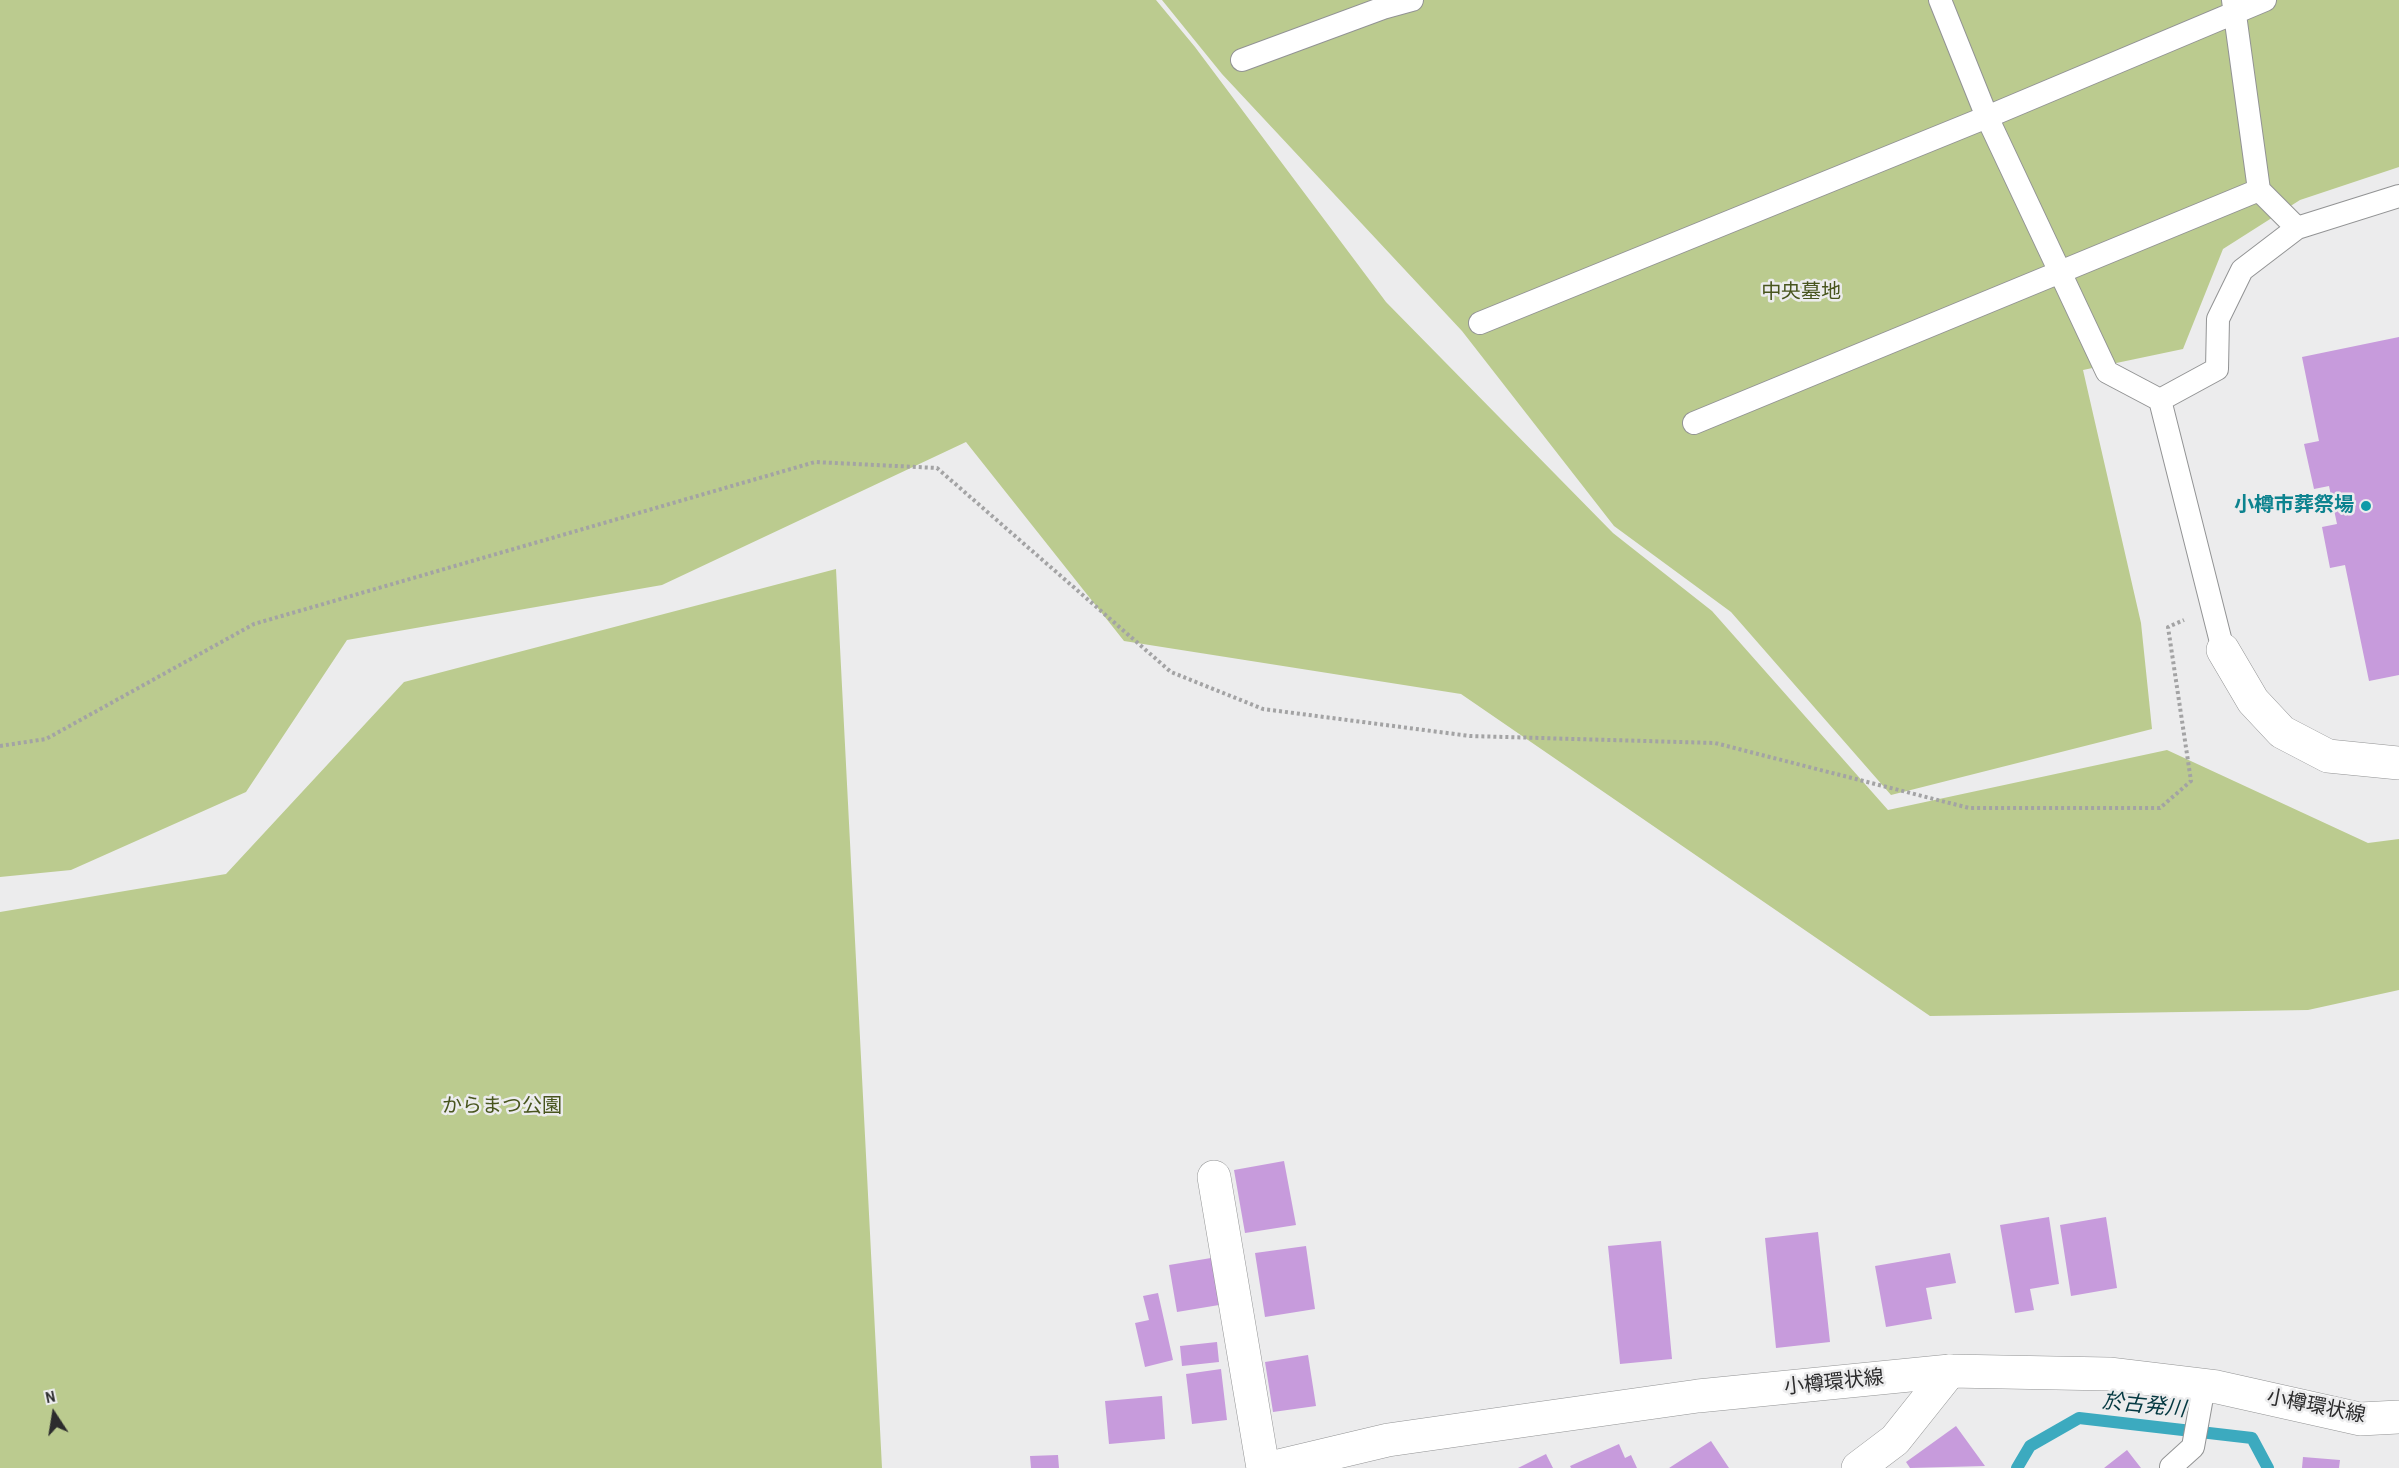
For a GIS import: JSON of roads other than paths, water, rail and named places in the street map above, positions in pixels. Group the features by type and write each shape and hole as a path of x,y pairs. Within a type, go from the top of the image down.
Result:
{"main road":[{"path":"2223,650 2253,701 2282,732 2328,756 2399,763"},
{"path":"1214,1177 1263,1468"},
{"path":"1858,1468 1895,1440 1950,1371"},
{"name":"小樽環状線","path":"1270,1468 1388,1440 1539,1418 1698,1396 1950,1371 2109,1374 2204,1386 2360,1419 2399,1417"}],"lane":[{"path":"1242,60 1383,8 1412,0"},
{"path":"1940,0 1987,117 2107,372 2160,400 2223,650"},
{"path":"1480,323 1987,117 2234,6 2265,0"},
{"path":"2234,6 2259,190 2297,228"},
{"path":"1694,423 2061,274 2259,190"},
{"path":"2160,400 2217,369 2218,319 2242,270 2297,228 2399,196"},
{"path":"2171,1467 2193,1447 2204,1386"}],"waterway":[{"name":"於古発川","path":"2017,1468 2030,1446 2079,1418 2252,1438 2268,1468"}],"place":[{"name":"小樽市葬祭場","path":"2366,506"}],"park label":[{"name":"中央墓地","path":"1801,293"},
{"name":"からまつ公園","path":"502,1107"}]}
